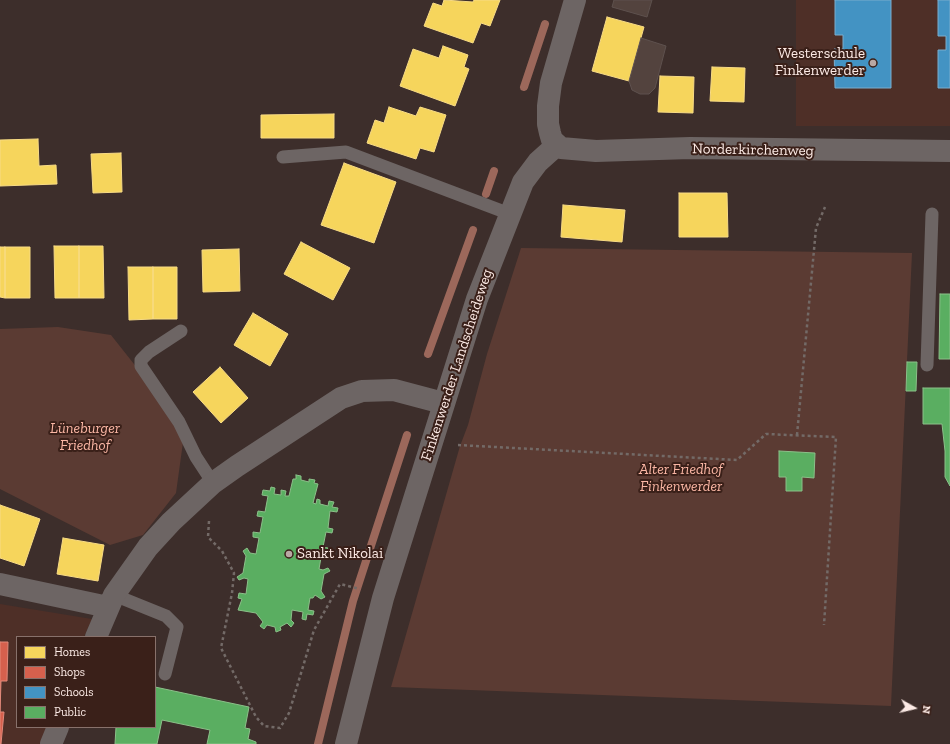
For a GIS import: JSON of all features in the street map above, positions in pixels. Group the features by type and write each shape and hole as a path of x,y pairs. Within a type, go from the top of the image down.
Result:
{"street":[{"path":"557,145 552,140 548,124 549,95 575,0"},
{"name":"Norderkirchenweg","path":"557,145 567,150 596,151 690,148 950,151"},
{"name":"Finkenwerder Landscheideweg","path":"346,744 383,598 430,444 477,299 523,182 538,162 557,145"},
{"path":"96,636 111,601 148,547 171,522 213,483 237,466 341,398 362,391 394,390 443,403"},
{"path":"0,584 111,601"},
{"path":"51,744 58,728"}],"lane":[{"path":"283,156 346,152 510,214"},
{"path":"926,365 932,214"},
{"path":"181,331 149,352 141,360 141,366 179,422 196,457 213,483"},
{"path":"111,601 166,616 177,626 164,674"}],"path":[{"path":"797,436 816,228 825,207"},
{"path":"430,444 738,460 766,434 836,436 824,625"},
{"path":"213,483 208,537 222,551 234,573 232,593 221,648 256,717 264,726 280,728 290,714 314,630 340,584 368,591"}],"shaded area":[{"name":"Westerschule Finkenwerder","path":"796,0 950,0 950,126 796,126"},
{"path":"0,604 92,619 84,636 16,636 16,728 47,728 41,744 0,744"}],"green space":[{"name":"Alter Friedhof Finkenwerder","path":"521,248 912,253 891,706 391,687 460,446 468,425 487,354"},
{"name":"Lüneburger Friedhof","path":"58,327 111,335 183,426 184,435 176,493 143,535 110,545 0,489 0,329"}],"building: Homes":[{"path":"444,0 473,2 474,0 500,0 490,26 481,23 473,43 424,26 433,3 442,6"},
{"path":"607,17 644,27 629,81 592,71"},
{"path":"443,46 468,55 464,67 469,69 455,106 400,86 413,49 439,58"},
{"path":"712,67 745,68 744,102 710,101"},
{"path":"660,76 694,77 693,113 658,112"},
{"path":"389,107 416,116 420,107 446,115 434,152 420,148 416,159 367,143 375,120 384,123"},
{"path":"334,114 334,138 261,138 261,115"},
{"path":"38,139 39,166 56,165 57,184 0,186 0,140"},
{"path":"121,153 122,192 93,193 91,154"},
{"path":"344,163 396,182 374,243 321,225"},
{"path":"679,193 727,193 728,237 679,237"},
{"path":"563,205 625,210 622,242 561,237"},
{"path":"301,242 350,268 333,300 284,274"},
{"path":"54,246 79,246 79,298 55,298"},
{"path":"79,246 103,246 104,298 79,298"},
{"path":"0,247 5,247 5,298 0,297"},
{"path":"5,247 30,247 30,298 5,298"},
{"path":"239,249 240,291 203,292 202,250"},
{"path":"128,267 153,267 153,319 129,320"},
{"path":"153,267 177,267 177,319 153,319"},
{"path":"253,313 288,334 270,366 234,345"},
{"path":"220,367 248,398 221,423 193,392"},
{"path":"0,505 40,519 24,566 0,558"},
{"path":"63,538 104,545 98,581 57,574"}],"building: Shops":[{"path":"0,642 8,642 7,681 1,681 0,712"},
{"path":"0,712 4,712 1,744 0,744"}],"building: Schools":[{"path":"835,0 891,0 891,88 835,88 834,49 843,49 843,35 835,35"},
{"path":"938,0 950,0 950,88 938,88 938,50 946,50 946,36 938,36"}],"building: Public":[{"path":"940,294 950,294 950,359 939,359"},
{"path":"907,362 917,362 916,391 906,391"},
{"path":"923,388 950,388 950,486 945,477 945,451 942,424 923,424"},
{"path":"779,451 815,453 814,478 802,477 802,491 786,491 786,477 779,477"},
{"name":"Sankt Nikolai","path":"296,475 301,476 301,480 309,482 309,479 315,480 314,483 318,484 313,503 316,504 317,499 320,500 320,504 328,506 329,501 334,502 332,507 338,508 337,512 330,511 328,528 333,529 332,533 326,532 323,547 328,548 328,553 322,552 319,569 323,570 328,568 330,571 324,574 321,591 325,597 321,599 315,595 313,598 310,598 308,610 314,611 313,615 307,614 306,620 302,619 303,612 292,610 291,620 294,623 291,627 287,623 280,627 281,630 276,632 275,627 267,625 264,629 260,626 263,622 256,613 238,610 242,599 238,598 239,593 246,594 248,579 244,578 239,580 237,577 243,573 246,556 243,551 247,548 250,553 256,554 259,538 253,537 253,532 260,533 263,517 257,516 258,511 265,512 268,496 262,495 263,490 270,491 271,487 275,488 274,494 281,495 281,490 286,491 285,496 289,496 293,479 296,479"},
{"path":"156,687 249,707 245,728 250,729 248,739 256,742 256,744 207,744 210,730 162,720 157,744 115,744 116,728 156,728"}],"building: Other":[{"path":"614,0 652,0 647,17 612,7"},
{"path":"641,38 666,46 655,88 649,94 640,94 632,90 629,81"}],"waterway":[{"path":"524,87 545,24"},
{"path":"486,194 494,171"},
{"path":"428,354 473,230"},
{"path":"318,744 353,601 407,435"}],"place":[{"name":"Westerschule Finkenwerder","path":"873,63"},
{"name":"Sankt Nikolai","path":"289,554"}]}
